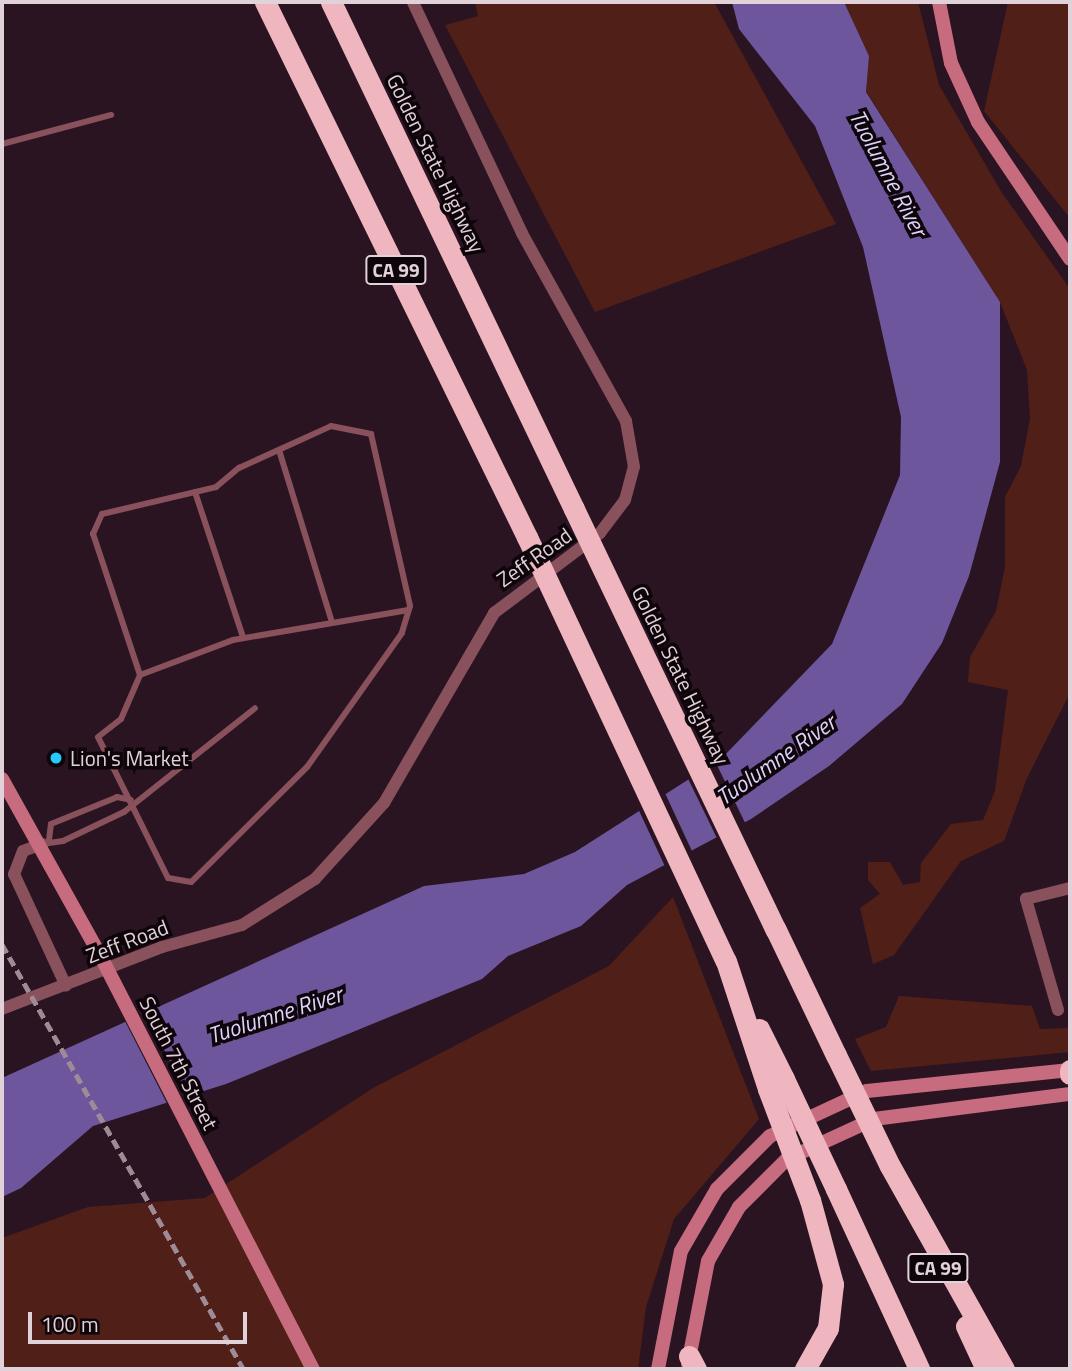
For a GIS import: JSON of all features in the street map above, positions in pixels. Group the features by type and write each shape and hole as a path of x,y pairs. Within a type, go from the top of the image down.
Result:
{"highway":[{"name":"CA 99","path":"265,2 527,537 726,961 776,1084 835,1189 919,1369"},
{"name":"Golden State Highway","path":"331,2 986,1369"},
{"path":"776,1084 833,1284 828,1328 805,1369"},
{"path":"890,1166 1004,1369"}],"main road":[{"path":"939,2 951,63 978,122 1070,260"},
{"path":"2,768 15,800"},
{"name":"South 7th Street","path":"2,779 46,842 100,956 313,1369"},
{"path":"658,1369 681,1251 717,1189 770,1136 867,1091 1070,1071"},
{"path":"691,1365 708,1261 738,1207 795,1154 874,1119 1070,1094"}],"street":[{"name":"Zeff Road","path":"2,1009 162,947 242,925 315,878 384,803 494,613 600,533 632,481 634,453 626,421 522,233 413,2"},
{"path":"46,842 23,851 13,874 66,986"},
{"path":"1058,1010 1026,899 1070,888"}],"lane":[{"path":"2,144 111,115"},
{"path":"331,426 371,434 408,610 402,633 307,767 191,882 168,878 99,737 121,719 140,675 93,534 102,514 195,492 279,450 331,426"},
{"path":"279,450 331,619"},
{"path":"195,492 243,637"},
{"path":"140,675 243,637 331,619 408,610"},
{"path":"131,800 117,797 51,824 46,842 63,841 120,814 131,800 255,708"}],"shaded area":[{"path":"475,2 714,2 836,224 595,312 445,25 478,16"},
{"path":"844,2 918,2 939,85 1002,193 1070,289 1070,693 1027,778 1004,841 961,861 894,955 873,964 860,908 880,894 868,880 868,862 890,862 903,885 920,882 921,863 951,824 983,820 995,791 1008,690 968,682 970,657 996,611 1005,567 1005,497 1021,466 1030,419 1027,370 1000,302 866,91 869,56"},
{"path":"1008,2 1070,2 1070,218 984,111"},
{"path":"673,897 759,1119 674,1219 646,1307 638,1369 2,1369 2,1238 88,1207 205,1198 373,1088 609,966"},
{"path":"899,996 1032,1006 1040,1029 1070,1028 1070,1052 871,1071 855,1039 886,1027"}],"water":[{"name":"Tuolumne River","path":"732,2 844,2 869,56 866,92 1000,302 1000,462 969,576 942,643 902,704 829,766 751,819 627,885 581,926 508,956 482,979 226,1084 93,1126 21,1188 2,1197 2,1078 424,886 524,874 575,852 722,758 832,644 900,475 901,417 863,247 815,126 739,29"}],"pier":[{"path":"714,759 747,826 718,840 685,773"},
{"path":"664,791 694,854 665,868 636,804"},
{"path":"143,1008 189,1099 170,1109 123,1018"}],"railway":[{"path":"2,944 243,1369"}],"place":[{"name":"Lion's Market","path":"56,758"}]}
